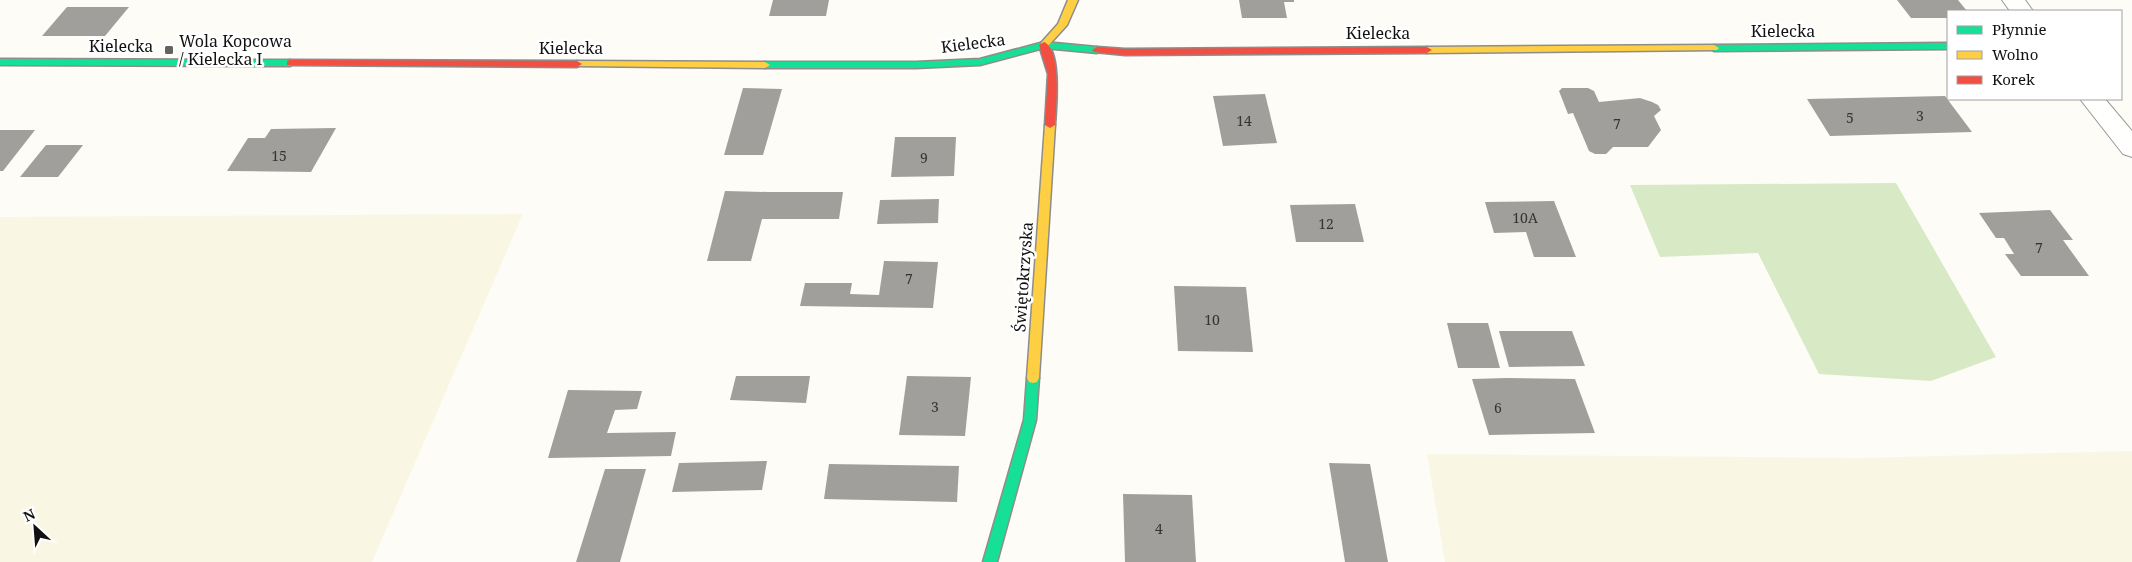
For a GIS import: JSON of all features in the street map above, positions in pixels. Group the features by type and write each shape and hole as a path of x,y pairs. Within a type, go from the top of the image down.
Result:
{"street":[{"path":"1044,45 1061,29 1070,13 1073,0"},
{"name":"Kielecka","path":"0,62 916,65 980,62 1009,56 1044,45 1125,52 1947,46"},
{"name":"Świętokrzyska","path":"990,562 1030,420 1052,74 1044,45"},
{"path":"2093,100 2132,148"}],"shaded area":[{"path":"523,214 372,562 0,562 0,217"},
{"path":"2132,451 2132,562 1445,562 1427,454 1860,458"}],"green space":[{"path":"1896,183 1996,357 1931,381 1819,374 1758,253 1660,257 1630,185"}],"building":[{"path":"773,0 829,0 826,16 769,16"},
{"path":"1239,0 1294,0 1294,2 1284,2 1287,18 1242,18"},
{"path":"1897,0 1958,0 1966,10 1947,10 1947,18 1911,18"},
{"path":"67,7 129,7 105,36 42,36"},
{"path":"743,88 782,89 763,155 724,155"},
{"path":"1562,88 1588,88 1594,91 1599,102 1640,98 1652,102 1658,105 1661,110 1654,116 1661,130 1648,147 1613,147 1606,154 1595,154 1589,151 1573,113 1568,114 1559,91"},
{"path":"1265,94 1277,143 1223,146 1213,96"},
{"path":"1945,96 1972,132 1830,136 1807,99"},
{"path":"336,128 311,172 227,171 248,138 265,138 271,129"},
{"path":"0,130 35,130 3,171 0,171"},
{"path":"895,137 956,137 954,176 891,177"},
{"path":"46,145 83,145 58,177 20,177"},
{"path":"725,191 843,192 839,219 762,219 751,261 707,261"},
{"path":"939,199 938,223 877,224 880,200"},
{"path":"1554,201 1576,257 1534,257 1526,232 1494,233 1485,202"},
{"path":"1355,204 1364,242 1296,242 1290,205"},
{"path":"2050,210 2073,240 2063,240 2089,276 2021,276 2005,254 2014,254 2004,238 1996,238 1979,213"},
{"path":"884,261 938,262 933,308 800,306 805,283 852,283 850,294 879,295"},
{"path":"1174,286 1246,287 1253,352 1178,351"},
{"path":"1447,323 1488,323 1500,368 1458,368"},
{"path":"1499,331 1572,331 1585,366 1509,367"},
{"path":"736,376 810,376 806,403 730,400"},
{"path":"907,376 971,377 965,436 899,435"},
{"path":"1472,379 1575,379 1595,433 1489,435"},
{"path":"568,390 642,391 637,409 615,410 607,433 676,432 671,456 548,458"},
{"path":"767,461 762,490 672,492 679,463"},
{"path":"1329,463 1370,464 1388,562 1345,562"},
{"path":"829,464 959,466 957,502 824,499"},
{"path":"605,469 646,469 620,562 576,562"},
{"path":"1123,494 1192,495 1196,562 1125,562"}],"traffic: fast":[{"path":"765,65 916,65 980,62 1044,45 1097,50"},
{"path":"1714,48 1947,46"},
{"path":"0,62 290,63"},
{"path":"990,562 1030,420 1033,378"}],"traffic: slow":[{"path":"1044,45 1062,25 1073,0"},
{"path":"1427,50 1714,48"},
{"path":"577,64 765,65"},
{"path":"1033,378 1050,125"}],"traffic: jam":[{"path":"1044,45 1053,74 1050,125"},
{"path":"1097,50 1125,52 1427,50"},
{"path":"290,63 577,64"}],"place":[{"name":"Wola Kopcowa / Kielecka I","path":"169,50"}]}
